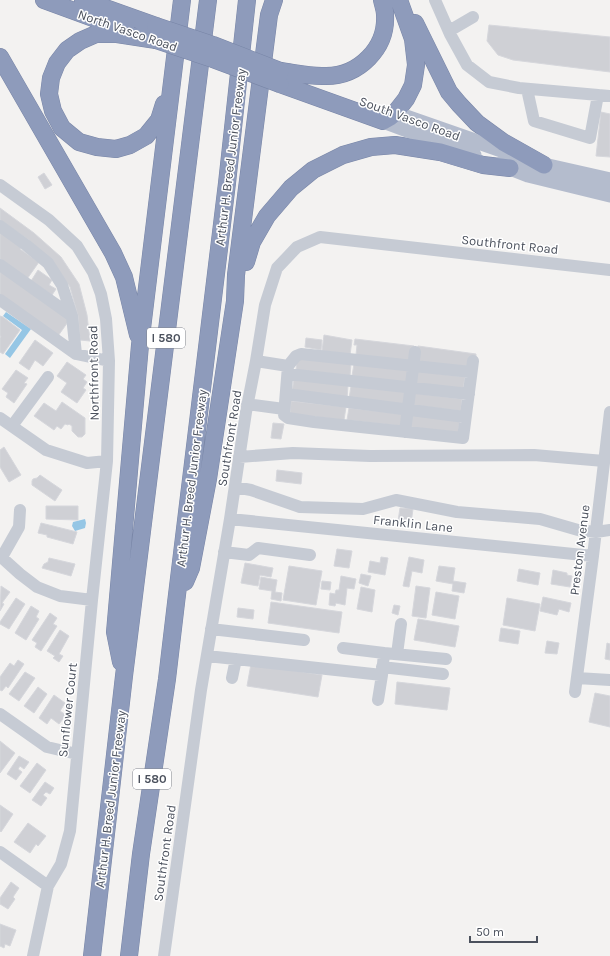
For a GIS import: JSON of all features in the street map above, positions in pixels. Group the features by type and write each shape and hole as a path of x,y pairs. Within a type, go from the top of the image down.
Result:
{"highway":[{"name":"North Vasco Road","path":"44,0 156,33 213,52"},
{"name":"North Vasco Road","path":"83,0 156,33"},
{"path":"104,0 138,13 156,33"},
{"path":"124,676 115,632 140,345 182,0"},
{"name":"Arthur H. Breed Junior Freeway","path":"92,956 124,676 208,0"},
{"name":"Arthur H. Breed Junior Freeway","path":"129,956 141,854 167,679 227,183 247,0"},
{"path":"176,602 191,568 208,479 235,301 236,275 269,15 274,0"},
{"path":"280,77 338,75 349,72 363,64 373,53 384,32 385,14 382,0"},
{"path":"389,117 406,99 413,85 416,65 413,39 400,0"},
{"path":"400,0 420,31 449,92 459,104 477,123 503,142 544,165"},
{"path":"156,33 96,34 80,41 67,50 57,63 51,78 49,94 53,111 62,128 79,142 97,147 116,148 130,145 146,136 159,120 165,100 172,88"},
{"name":"South Vasco Road","path":"213,52 389,117"},
{"path":"0,57 113,253 124,277 140,345"},
{"path":"235,301 252,242 267,216 291,188 313,170 343,155 371,147 395,145 440,152 483,165 510,168"}],"main road":[{"name":"South Vasco Road","path":"389,117 544,165 610,180"},
{"name":"South Vasco Road","path":"389,117 528,175 610,195"}],"street":[{"path":"435,0 448,31 467,65 489,82 527,89 610,96"},
{"path":"448,31 473,17"},
{"path":"527,89 534,121 590,138 598,95"},
{"name":"Northfront Road","path":"0,185 49,220 64,233 77,246 93,272 101,294 106,319 109,361 107,461"},
{"path":"0,226 48,263 62,284 72,316 76,354"},
{"name":"Southfront Road","path":"164,956 201,690 230,519 247,404 265,305 277,268 297,247 320,237 610,270"},
{"path":"0,265 72,316"},
{"path":"0,300 76,354 109,361"},
{"path":"405,432 415,352"},
{"path":"301,354 413,366 472,366 462,438 288,418 284,415 288,370 296,356 301,354"},
{"path":"256,361 288,370 468,394"},
{"path":"12,426 48,377"},
{"path":"286,394 465,417"},
{"path":"247,404 284,409"},
{"name":"Preston Avenue","path":"575,692 610,412"},
{"path":"0,418 46,450 87,463 107,461"},
{"path":"239,457 293,453 370,456 534,455 604,461"},
{"name":"Sunflower Court","path":"33,956 48,886 61,864 70,831 107,461"},
{"path":"235,487 251,490 300,507 363,509 396,500 457,512 540,519 578,530 596,532 610,530"},
{"path":"20,510 19,527 1,557 37,587 60,596 92,600"},
{"name":"Franklin Lane","path":"230,519 593,556"},
{"path":"224,552 249,556 258,548 310,556"},
{"path":"397,654 401,624"},
{"path":"211,629 304,640"},
{"path":"343,648 446,659"},
{"path":"378,700 384,653"},
{"path":"207,656 382,671 443,674"},
{"path":"232,678 236,659"},
{"path":"577,678 610,680"},
{"path":"0,714 47,747 77,754"},
{"path":"0,852 48,886"}],"water":[{"path":"6,312 31,329 10,358 5,354 22,330 3,316"},
{"path":"85,519 85,528 75,531 72,526 73,522"}],"building":[{"path":"489,25 610,37 610,72 513,60 498,55 487,41"},
{"path":"601,112 610,114 610,157 596,156"},
{"path":"44,173 52,185 45,189 38,177"},
{"path":"0,208 34,233 61,257 79,284 87,315 90,341 80,340 78,316 70,287 53,263 30,241 0,220"},
{"path":"0,232 22,247 20,249 39,262 27,279 0,259"},
{"path":"0,270 70,319 58,336 0,295"},
{"path":"38,270 52,280 49,285 56,289 52,295 31,281"},
{"path":"0,316 20,330 3,354 0,352"},
{"path":"324,335 352,340 350,355 322,351"},
{"path":"306,338 322,340 321,350 305,347"},
{"path":"355,339 414,346 412,361 356,355 357,345 354,345"},
{"path":"35,340 53,353 43,366 35,360 29,370 19,363"},
{"path":"418,346 476,354 476,357 471,368 416,361"},
{"path":"302,358 351,363 350,376 296,370 297,361"},
{"path":"67,362 86,375 83,379 87,382 83,388 86,390 77,403 61,392 67,383 57,376"},
{"path":"354,364 408,370 407,383 352,376"},
{"path":"16,370 28,378 24,383 27,384 14,403 6,397 8,393 2,389"},
{"path":"416,371 465,377 463,390 415,384"},
{"path":"294,379 348,385 347,399 292,392"},
{"path":"351,386 406,392 404,405 349,399"},
{"path":"414,393 462,399 461,411 412,405"},
{"path":"291,401 346,407 344,420 290,414"},
{"path":"62,402 85,418 85,434 82,437 78,437 72,431 72,426 69,424 65,424 61,429 57,426 54,430 34,416 44,403 56,411"},
{"path":"349,408 403,414 401,426 347,420"},
{"path":"411,414 460,420 458,433 410,427"},
{"path":"273,423 284,424 281,439 271,438"},
{"path":"4,447 21,475 9,482 0,467 0,450"},
{"path":"277,470 302,473 301,484 276,481"},
{"path":"40,475 62,490 55,501 32,485 33,479"},
{"path":"46,506 78,506 78,520 46,519"},
{"path":"400,508 413,509 411,523 398,521"},
{"path":"41,523 77,532 73,544 38,533"},
{"path":"337,549 352,551 349,568 334,566"},
{"path":"381,557 388,558 385,575 368,572 370,561 380,563"},
{"path":"409,557 424,560 422,573 412,571 409,587 403,586"},
{"path":"49,558 75,564 71,576 42,568 44,564 48,562"},
{"path":"245,563 273,568 271,577 260,575 258,586 241,583"},
{"path":"289,566 322,571 316,605 283,600"},
{"path":"439,566 455,568 453,581 466,583 464,593 452,591 453,584 436,581"},
{"path":"519,569 540,573 538,585 517,581"},
{"path":"553,570 567,573 567,575 572,576 570,587 551,584"},
{"path":"361,574 371,576 368,586 359,583"},
{"path":"341,576 356,579 354,589 347,588 345,605 336,603 335,606 329,605 330,593 335,594 336,590 339,590"},
{"path":"261,577 277,580 275,592 282,593 281,601 271,599 272,591 259,589"},
{"path":"322,581 331,582 330,590 321,589"},
{"path":"1,586 10,592 2,603 4,604 0,611"},
{"path":"416,586 430,588 426,618 412,616"},
{"path":"361,587 375,590 372,612 357,609"},
{"path":"436,592 459,596 455,619 432,615"},
{"path":"543,597 571,603 569,612 559,609 557,615 540,611"},
{"path":"16,598 25,604 9,629 0,624 0,622"},
{"path":"507,598 540,604 535,631 503,625"},
{"path":"271,602 342,612 339,633 268,623"},
{"path":"394,605 400,606 398,615 392,613"},
{"path":"31,606 39,611 36,617 39,619 26,640 15,633"},
{"path":"238,608 254,610 253,619 237,617"},
{"path":"50,613 57,618 53,624 57,626 41,651 35,647 37,643 32,640"},
{"path":"418,619 459,626 455,647 414,640"},
{"path":"501,628 520,631 518,644 499,641"},
{"path":"60,630 69,636 59,654 63,656 59,662 53,658 55,656 47,651"},
{"path":"547,641 559,643 557,654 545,653"},
{"path":"607,643 610,644 610,660 605,659"},
{"path":"18,660 24,664 8,688 6,686 2,691 0,690 0,677 10,663 14,666"},
{"path":"251,664 322,675 318,697 247,686"},
{"path":"25,672 35,678 19,701 9,694"},
{"path":"397,682 450,688 447,710 395,704"},
{"path":"38,687 47,694 34,713 24,706"},
{"path":"595,693 610,696 610,727 589,722"},
{"path":"54,695 65,703 60,711 66,715 59,724 51,718 47,724 39,718"},
{"path":"0,741 15,753 0,773"},
{"path":"19,756 29,762 24,769 20,766 18,769 22,772 16,780 7,774"},
{"path":"37,763 46,770 30,793 20,786"},
{"path":"45,782 54,788 50,794 46,792 43,795 47,798 41,806 32,800"},
{"path":"0,805 13,814 1,832 0,831"},
{"path":"28,823 46,836 38,846 36,844 30,853 14,842"},
{"path":"11,882 19,888 13,897 15,899 8,909 0,904 0,898"},
{"path":"0,924 16,930 10,946 5,944 4,948 0,946"}]}
